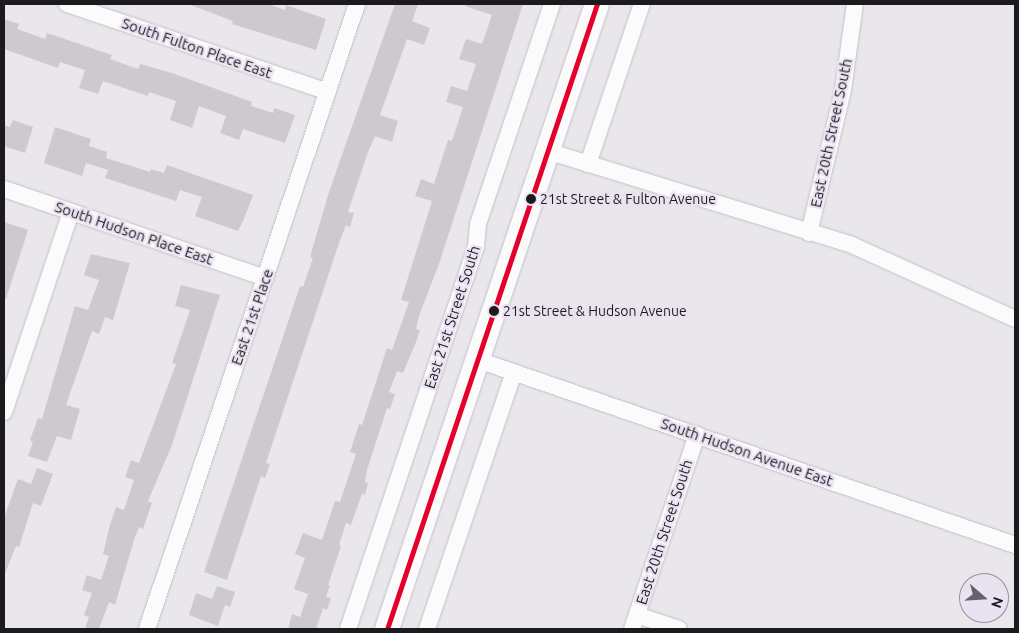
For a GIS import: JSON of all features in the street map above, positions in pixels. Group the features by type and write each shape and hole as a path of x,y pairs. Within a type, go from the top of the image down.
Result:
{"main road":[{"path":"387,629 597,4"}],"street":[{"name":"South Fulton Place East","path":"67,4 328,92"},
{"name":"East 21st Place","path":"147,629 357,4"},
{"name":"East 21st Street South","path":"348,629 476,247 478,224 552,4"},
{"path":"588,164 642,4"},
{"name":"East 20th Street South","path":"809,233 843,90 855,4"},
{"path":"547,151 809,233 900,265 1015,319"},
{"name":"South Hudson Place East","path":"4,189 265,278"},
{"path":"4,412 71,212"},
{"name":"South Hudson Avenue East","path":"478,360 1015,545"},
{"path":"427,629 514,372"},
{"name":"East 20th Street South","path":"634,622 697,435"},
{"path":"634,622 678,629"}],"building":[{"path":"188,4 268,4 285,10 286,5 326,19 316,50 232,24 233,21"},
{"path":"395,4 418,4 412,21 430,28 424,45 407,39 380,115 398,121 392,142 375,136 368,152 348,212 354,213 350,227 346,225 339,243 266,463 270,464 265,478 261,476 227,580 204,572 300,286 303,287 313,258 310,257 329,192"},
{"path":"466,4 523,4 440,261 419,316 416,329 420,330 416,342 403,373 397,371 389,392 395,394 390,409 387,408 367,470 365,482 368,483 365,495 362,494 351,525 346,523 339,545 341,546 328,585 330,585 326,597 331,598 327,610 323,608 316,629 288,629 292,614 300,617 308,594 294,589 305,558 295,554 303,533 322,540 335,501 340,502 356,454 350,452 359,424 362,425 387,348 392,350 409,302 401,300 432,201 415,196 421,179 434,184 448,140 452,141 463,107 446,102 451,86 467,91 476,64 459,59 466,39 482,44 492,15 465,6"},
{"path":"4,19 19,24 17,29 45,39 47,33 112,55 110,59 138,69 140,64 172,73 252,102 251,106 273,113 274,108 295,115 285,143 243,129 239,140 220,133 226,116 199,106 192,128 170,120 176,101 149,92 148,96 103,81 98,94 79,88 85,70 60,62 58,68 4,49"},
{"path":"13,120 33,127 25,153 4,146 4,125 10,127"},
{"path":"55,127 91,139 89,146 107,152 106,158 150,172 151,169 164,173 167,165 253,195 238,231 195,216 202,197 180,190 176,201 105,178 108,170 86,163 82,176 44,163"},
{"path":"4,222 28,230 6,299 4,298"},
{"path":"91,254 130,263 113,320 105,317 99,334 92,331 66,405 80,409 71,440 57,436 47,462 28,456 33,442 30,440 38,418 42,419 75,306 88,310 99,280 84,275"},
{"path":"181,285 220,295 172,445 148,501 152,503 143,529 139,527 134,540 115,605 109,602 99,629 85,629 89,617 84,615 92,593 82,590 87,575 101,580 109,556 103,554 110,525 116,507 124,510 134,480 125,477 131,460 139,463 176,364 172,363 190,310 175,306"},
{"path":"37,468 53,474 41,506 33,503 19,547 16,546 4,576 4,518 18,479 31,484"},
{"path":"217,586 235,592 230,607 225,605 218,626 189,615 196,593 212,599"}],"transit line":[{"path":"387,629 597,4"}],"place":[{"name":"21st Street & Fulton Avenue","path":"531,199"},
{"name":"21st Street & Hudson Avenue","path":"494,311"}]}
